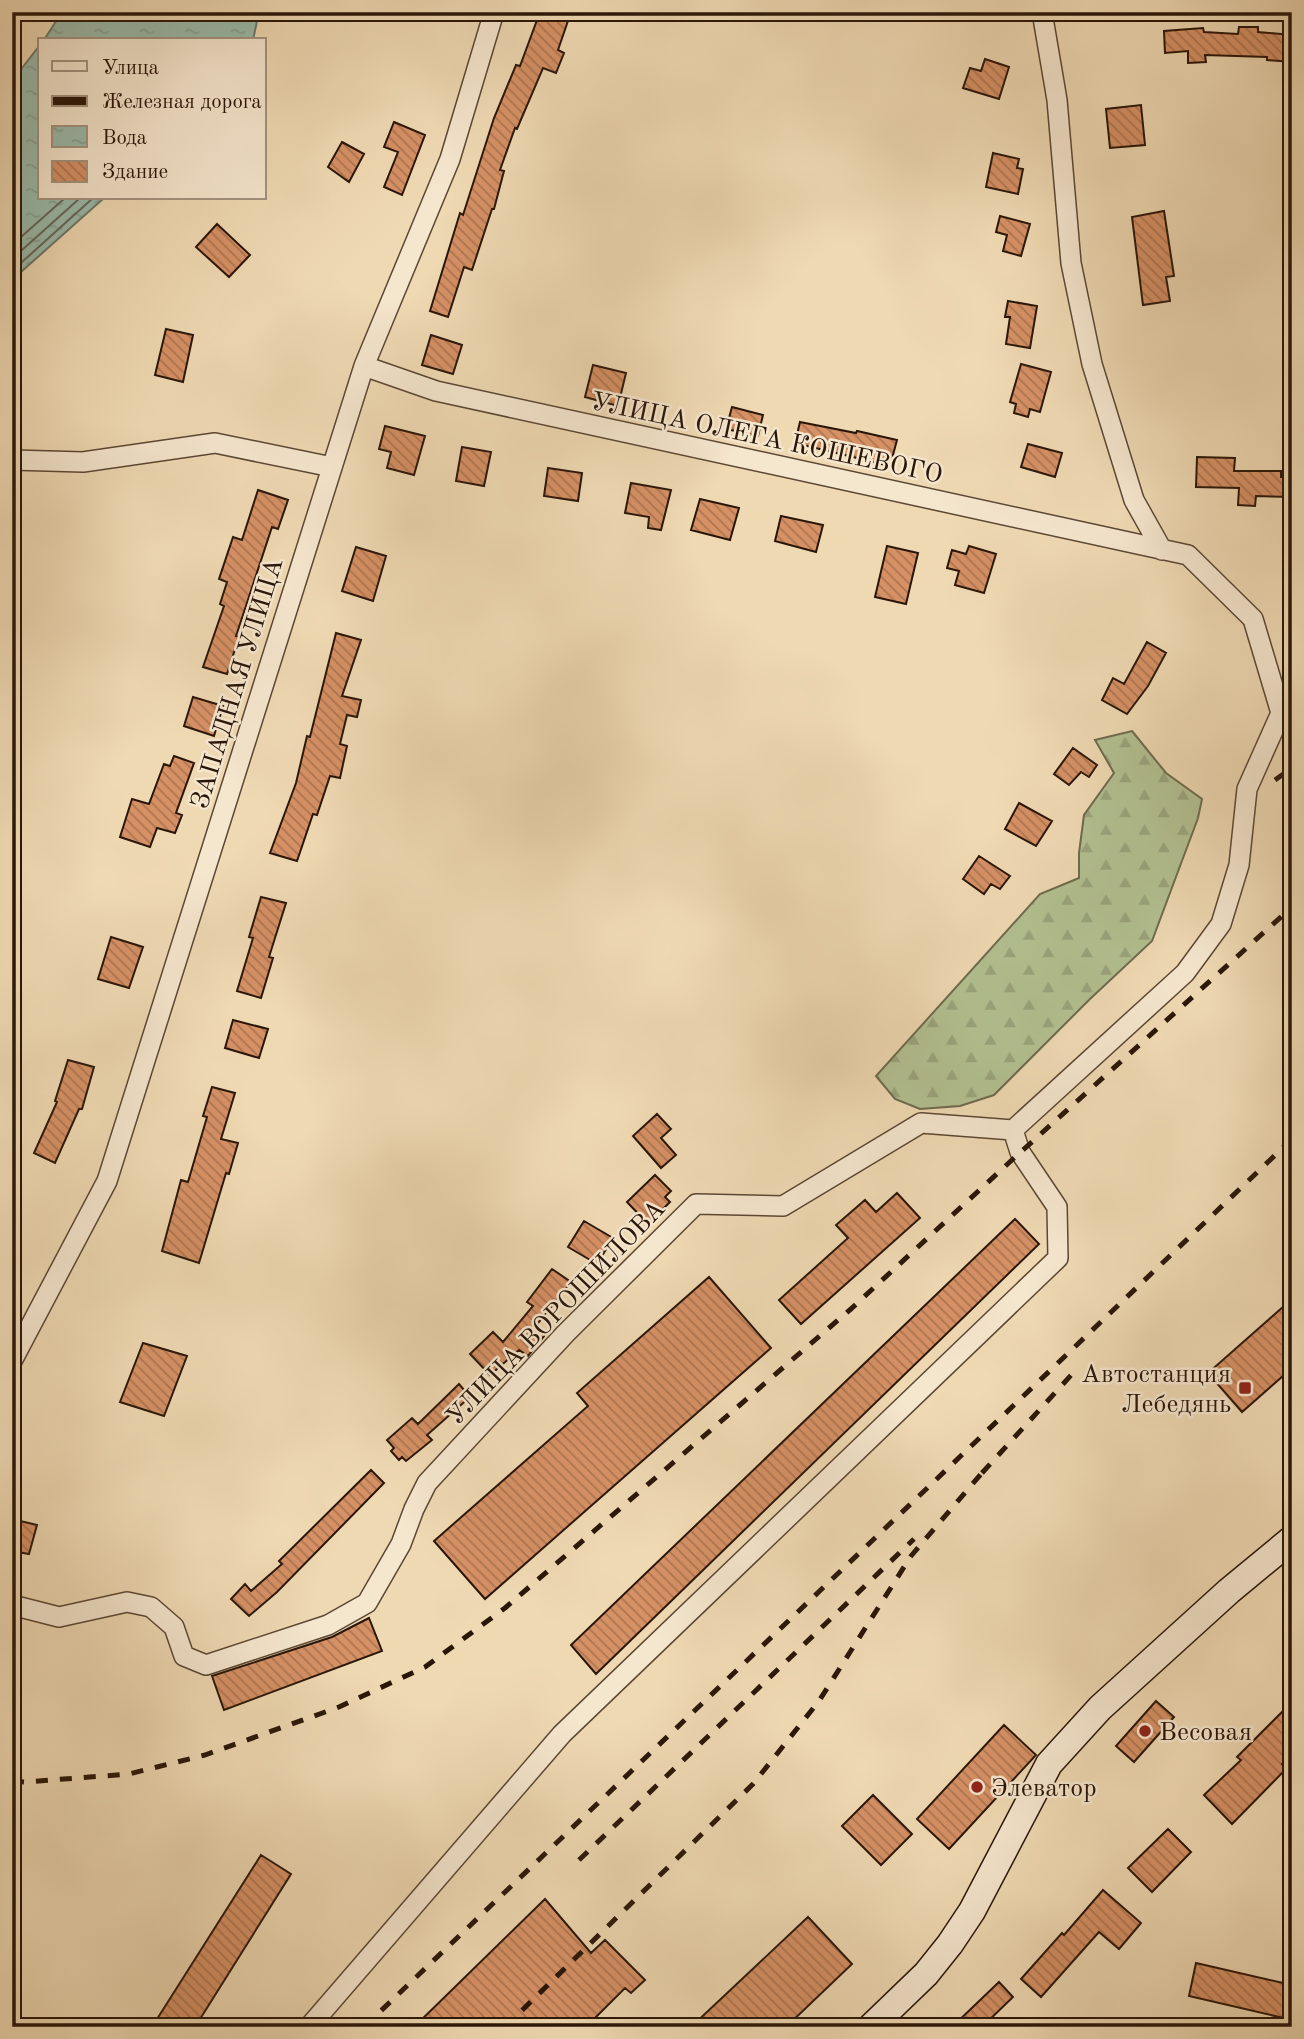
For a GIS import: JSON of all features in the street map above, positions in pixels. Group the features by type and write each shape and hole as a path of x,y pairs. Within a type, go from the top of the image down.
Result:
{"main road":[{"path":"872,2027 926,1974 950,1944 972,1911 1049,1763 1100,1708 1229,1591 1292,1539"}],"street":[{"name":"ЗАПАДНАЯ УЛИЦА","path":"12,1361 107,1181 364,366 450,159 494,12"},
{"path":"1042,12 1056,100 1071,263 1092,364 1134,500 1162,550"},
{"name":"УЛИЦА ОЛЕГА КОШЕВОГО","path":"364,366 436,391 1188,555 1253,619 1286,705"},
{"path":"12,460 83,462 215,443 332,467"},
{"path":"309,2027 562,1734 1058,1258 1057,1207 1020,1153 1013,1130 1185,973 1221,924 1239,865 1247,789 1286,705"},
{"name":"УЛИЦА ВОРОШИЛОВА","path":"12,1605 60,1616 127,1602 151,1607 174,1627 184,1656 206,1665 328,1625 367,1603 401,1544 427,1483 566,1333 696,1204 783,1206 920,1123 1013,1130"}],"green space":[{"path":"1132,731 1166,773 1202,799 1198,818 1152,941 994,1095 960,1106 920,1109 895,1099 876,1076 1040,894 1079,878 1084,815 1114,773 1095,740"}],"water":[{"path":"62,12 259,12 253,38 45,38"},
{"path":"38,48 38,200 102,200 12,280 12,81"}],"building":[{"path":"540,12 571,12 558,50 564,53 556,73 543,68 517,129 515,128 500,170 504,171 494,209 472,270 464,267 448,317 430,311 460,213 463,215 494,118 516,65 520,66"},
{"path":"1239,27 1258,27 1258,32 1292,35 1292,62 1267,60 1267,57 1205,55 1206,62 1188,63 1188,51 1165,53 1164,31 1203,28 1204,32 1238,34"},
{"path":"985,59 1009,67 999,99 963,88 970,68 981,71"},
{"path":"1141,105 1145,145 1110,148 1106,109"},
{"path":"394,122 425,135 402,195 384,187 398,152 384,147"},
{"path":"342,142 364,154 349,182 328,167"},
{"path":"993,153 1019,159 1017,168 1023,169 1018,194 986,187"},
{"path":"1164,211 1174,276 1166,277 1170,301 1143,305 1132,217"},
{"path":"1000,216 1030,224 1021,256 1003,251 1007,235 996,232"},
{"path":"217,224 250,255 229,277 196,247"},
{"path":"1008,301 1037,306 1030,348 1006,344 1010,317 1005,317"},
{"path":"166,329 193,335 183,382 155,375"},
{"path":"431,335 462,345 453,374 422,365"},
{"path":"1021,364 1051,372 1040,412 1030,409 1028,417 1014,413 1016,404 1010,402"},
{"path":"593,365 626,373 618,406 585,397"},
{"path":"732,407 763,415 758,436 726,429"},
{"path":"800,422 897,440 890,466 795,443"},
{"path":"385,426 425,436 414,475 387,468 391,452 379,449"},
{"path":"1028,444 1062,453 1055,477 1021,467"},
{"path":"462,447 491,452 484,486 456,481"},
{"path":"1197,457 1235,458 1234,471 1281,471 1281,477 1292,477 1292,497 1256,496 1255,506 1238,505 1239,488 1196,487"},
{"path":"548,468 582,473 578,501 544,496"},
{"path":"631,483 671,490 661,530 648,528 649,517 625,513"},
{"path":"258,490 288,500 278,529 272,527 236,636 239,637 227,674 203,667 224,606 220,604 227,582 219,579 233,537 242,540"},
{"path":"700,499 739,508 730,540 691,530"},
{"path":"781,516 823,525 816,552 775,541"},
{"path":"887,546 918,553 906,604 875,597"},
{"path":"969,546 996,554 984,593 955,585 959,571 947,568 952,550 966,554"},
{"path":"356,547 386,556 373,601 342,591"},
{"path":"336,633 361,640 342,696 361,700 357,717 347,715 340,744 347,746 340,778 330,776 297,861 270,853 296,783 307,736 310,737"},
{"path":"1147,642 1166,653 1148,686 1127,714 1102,700 1113,678 1124,684"},
{"path":"193,697 223,706 214,736 184,726"},
{"path":"1073,748 1097,765 1089,777 1081,772 1069,785 1054,774"},
{"path":"174,756 194,763 176,813 182,815 175,833 157,828 150,847 120,837 132,799 149,804 164,764 170,766"},
{"path":"1019,803 1052,821 1036,846 1005,829"},
{"path":"979,856 1010,876 1000,889 991,884 984,894 963,879"},
{"path":"261,897 286,903 269,957 273,958 261,998 237,991 253,938 249,937"},
{"path":"111,937 143,947 129,988 98,979"},
{"path":"233,1020 268,1029 259,1058 225,1048"},
{"path":"68,1060 94,1067 82,1109 79,1109 55,1163 34,1153 57,1102 55,1101"},
{"path":"212,1087 235,1093 221,1139 238,1143 229,1174 226,1173 199,1263 162,1251 181,1180 188,1182 207,1117 203,1116"},
{"path":"657,1114 671,1129 661,1138 676,1155 661,1168 633,1136"},
{"path":"655,1175 671,1191 665,1197 670,1202 648,1224 627,1202"},
{"path":"897,1193 920,1218 801,1324 779,1300 848,1238 836,1225 865,1200 876,1212"},
{"path":"1015,1219 1039,1244 596,1674 571,1645"},
{"path":"584,1221 613,1238 597,1264 568,1247"},
{"path":"552,1269 571,1282 535,1327 545,1335 528,1356 519,1350 490,1375 470,1354 493,1332 503,1342 533,1306 527,1302"},
{"path":"709,1277 771,1348 485,1599 434,1541 588,1406 577,1393"},
{"path":"1292,1299 1292,1368 1242,1412 1208,1373"},
{"path":"143,1343 187,1356 164,1416 120,1402"},
{"path":"459,1384 470,1397 427,1435 432,1440 406,1461 402,1457 399,1460 391,1451 394,1448 387,1440 412,1418 418,1424"},
{"path":"371,1470 384,1483 277,1592 249,1616 231,1599 245,1584 251,1591 282,1564 279,1561"},
{"path":"12,1519 37,1525 29,1554 12,1551"},
{"path":"369,1618 382,1651 224,1710 212,1676 332,1637"},
{"name":"Весовая","path":"1156,1701 1174,1717 1134,1762 1116,1746"},
{"path":"1292,1702 1292,1754 1282,1764 1286,1769 1232,1824 1204,1795 1241,1760 1237,1757"},
{"name":"Элеватор","path":"1004,1725 1036,1755 949,1849 917,1819"},
{"path":"873,1795 912,1834 881,1865 842,1826"},
{"path":"1168,1829 1191,1852 1152,1892 1128,1868"},
{"path":"261,1855 291,1874 195,2027 152,2027"},
{"path":"1103,1890 1141,1923 1119,1949 1099,1932 1041,1997 1021,1979"},
{"path":"545,1899 591,1953 605,1940 645,1980 631,1993 625,1988 586,2027 414,2027"},
{"path":"808,1917 852,1964 786,2027 691,2027"},
{"path":"1196,1963 1292,1985 1292,2020 1189,1996"},
{"path":"999,1982 1013,1997 982,2027 952,2027"}],"railway":[{"path":"1275,780 1292,768"},
{"path":"12,1781 129,1774 205,1755 339,1707 425,1667 505,1608 852,1308 1292,907"},
{"path":"364,2027 1292,1139"},
{"path":"982,1473 1074,1372"},
{"path":"505,2027 753,1784 819,1701 911,1556 987,1467"},
{"path":"579,1860 914,1539"}],"place":[{"name":"Автостанция Лебедянь","path":"1245,1388"},
{"name":"Весовая","path":"1145,1731"},
{"name":"Элеватор","path":"977,1787"}]}
